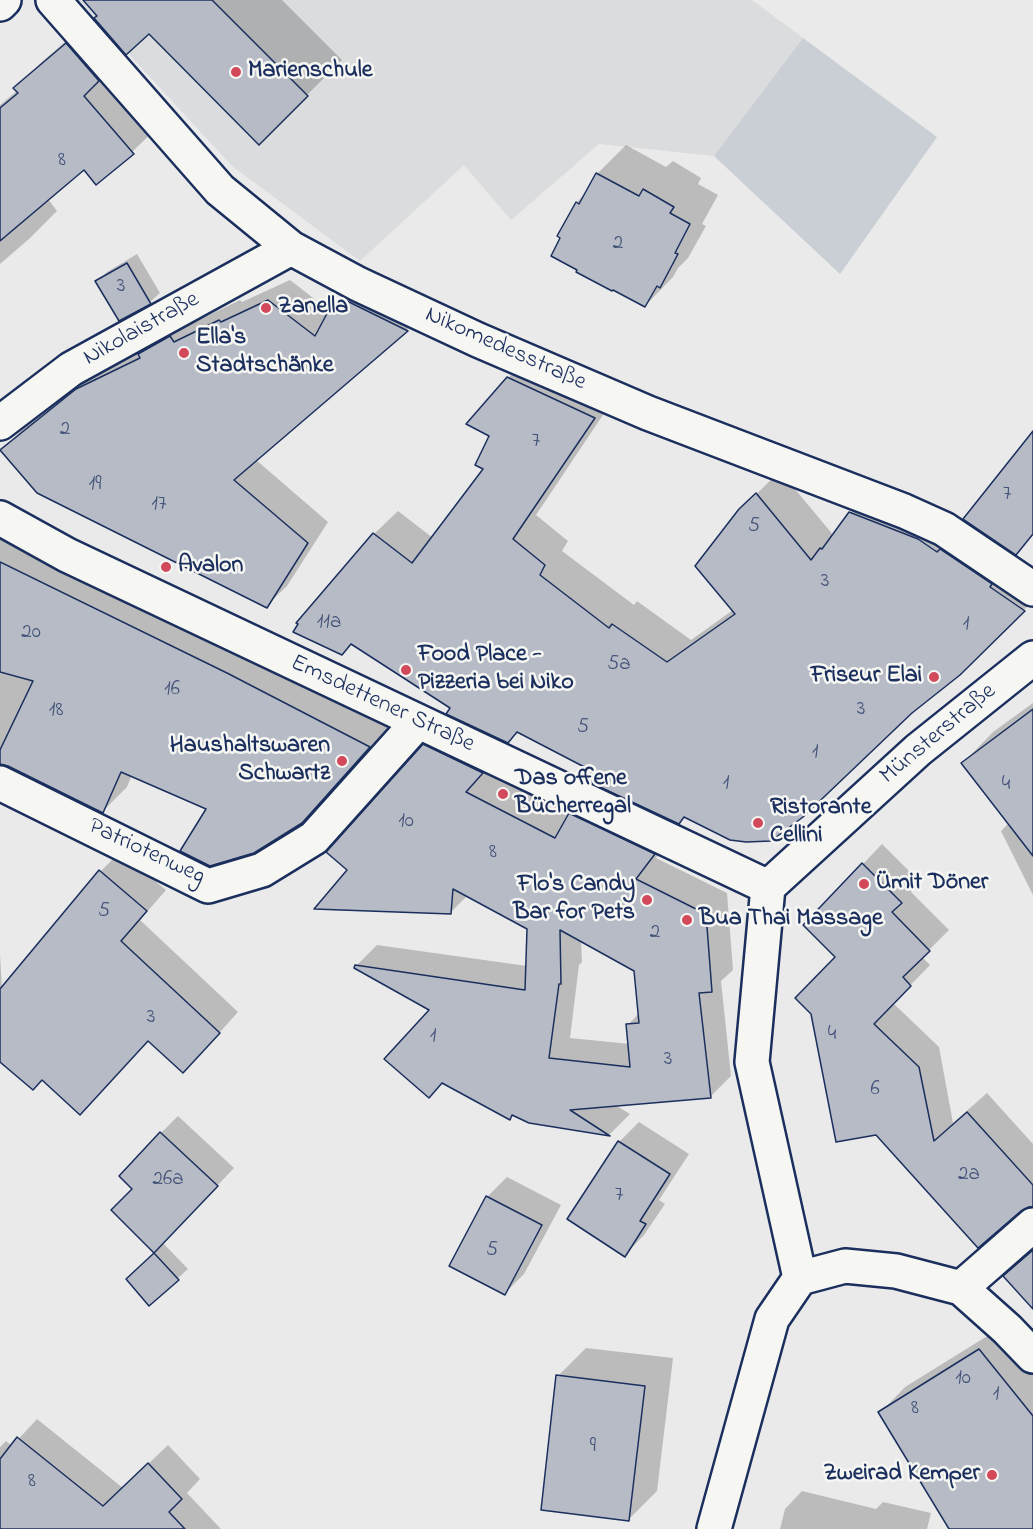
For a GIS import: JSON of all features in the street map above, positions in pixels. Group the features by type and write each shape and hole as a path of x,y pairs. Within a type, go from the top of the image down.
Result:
{"street":[{"path":"0,4 4,0"},
{"name":"Nikomedesstraße","path":"52,0 220,190 291,248 358,284 478,340 648,413 904,511 944,529 1033,589"},
{"name":"Nikolaistraße","path":"0,423 71,369 291,248"},
{"name":"Emsdettener Straße","path":"0,518 67,555 768,887"},
{"name":"Münsterstraße","path":"768,887 918,750 1033,658"},
{"name":"Patriotenweg","path":"0,783 208,886 262,870 314,838 418,722"},
{"path":"768,887 752,1062 800,1278"},
{"path":"961,1288 1033,1225"},
{"path":"714,1529 772,1319 800,1278 845,1266 896,1271 961,1288 1033,1356"}],"shaded area":[{"path":"79,0 752,0 803,38 714,156 599,144 511,220 464,165 360,261 232,166"},
{"path":"803,38 937,137 840,274 714,156"}],"building":[{"name":"Marienschule","path":"83,0 212,0 308,96 259,145 149,34 126,55 94,18 97,16"},
{"path":"66,43 99,81 84,96 134,154 96,185 84,170 0,241 0,108 18,93 13,88"},
{"path":"596,173 639,196 643,189 674,207 670,213 690,224 675,253 678,254 660,288 657,286 645,307 576,272 577,270 551,256 560,238 557,236 576,202 579,204"},
{"path":"127,263 151,304 119,321 95,281"},
{"path":"268,300 315,336 331,306 347,301 408,331 234,480 308,543 267,608 37,493 0,450 76,389 140,358 138,354 170,336 174,342"},
{"path":"507,377 595,418 513,539 545,565 540,575 609,628 612,624 667,662 735,614 695,566 739,509 756,493 811,560 849,512 918,539 937,552 940,549 992,584 990,587 1025,611 960,675 912,713 803,817 771,841 730,840 684,817 679,824 587,781 592,771 517,732 508,743 446,714 450,708 351,644 342,655 293,632 298,624 296,623 373,533 412,563 483,469 475,465 489,436 466,424"},
{"path":"1033,431 1033,534 1016,555 963,519"},
{"path":"0,562 227,673 370,747 302,823 254,853 210,866 180,851 206,809 121,772 103,813 0,764 0,750 33,681 0,672"},
{"path":"1033,709 1033,856 961,763"},
{"path":"423,744 483,773 466,792 555,838 569,813 655,854 636,879 706,914 712,992 699,993 711,1098 570,1110 610,1136 529,1123 512,1115 510,1120 442,1083 429,1098 384,1059 429,1010 354,968 355,965 525,990 527,929 453,889 451,914 314,909 347,870 326,852","holes":["560,930 634,971 639,1023 626,1024 630,1067 549,1058 559,984 561,984"]},
{"path":"862,863 902,903 892,912 930,951 903,977 911,986 874,1024 919,1067 934,1141 967,1112 1033,1185 1033,1207 1021,1211 978,1248 876,1135 836,1142 811,1014 795,998 835,957 803,925"},
{"path":"99,870 147,911 121,941 220,1033 183,1073 148,1041 80,1115 42,1080 33,1090 0,1062 0,989"},
{"path":"160,1132 218,1186 154,1253 111,1210 132,1189 119,1176"},
{"path":"618,1141 670,1174 640,1221 646,1224 625,1257 567,1219"},
{"path":"486,1196 542,1225 505,1295 449,1266"},
{"path":"1033,1250 1033,1309 1003,1276"},
{"path":"154,1253 179,1280 149,1306 126,1279"},
{"path":"979,1349 1033,1416 1033,1529 949,1529 878,1412"},
{"path":"556,1375 645,1386 629,1521 541,1510"},
{"path":"17,1437 103,1506 148,1463 182,1499 169,1512 185,1529 0,1529 0,1459"}],"place":[{"name":"Marienschule","path":"236,72"},
{"name":"Zanella","path":"266,308"},
{"name":"Ella's Stadtschänke","path":"184,353"},
{"name":"Avalon","path":"166,567"},
{"name":"Food Place - Pizzeria bei Niko","path":"406,670"},
{"name":"Friseur Elai","path":"934,677"},
{"name":"Haushaltswaren Schwartz","path":"342,761"},
{"name":"Das offene Bücherregal","path":"503,794"},
{"name":"Ristorante Cellini","path":"758,823"},
{"name":"Ümit Döner","path":"864,884"},
{"name":"Flo's Candy Bar for Pets","path":"647,900"},
{"name":"Bua Thai Massage","path":"687,920"},
{"name":"Zweirad Kemper","path":"992,1475"}]}
